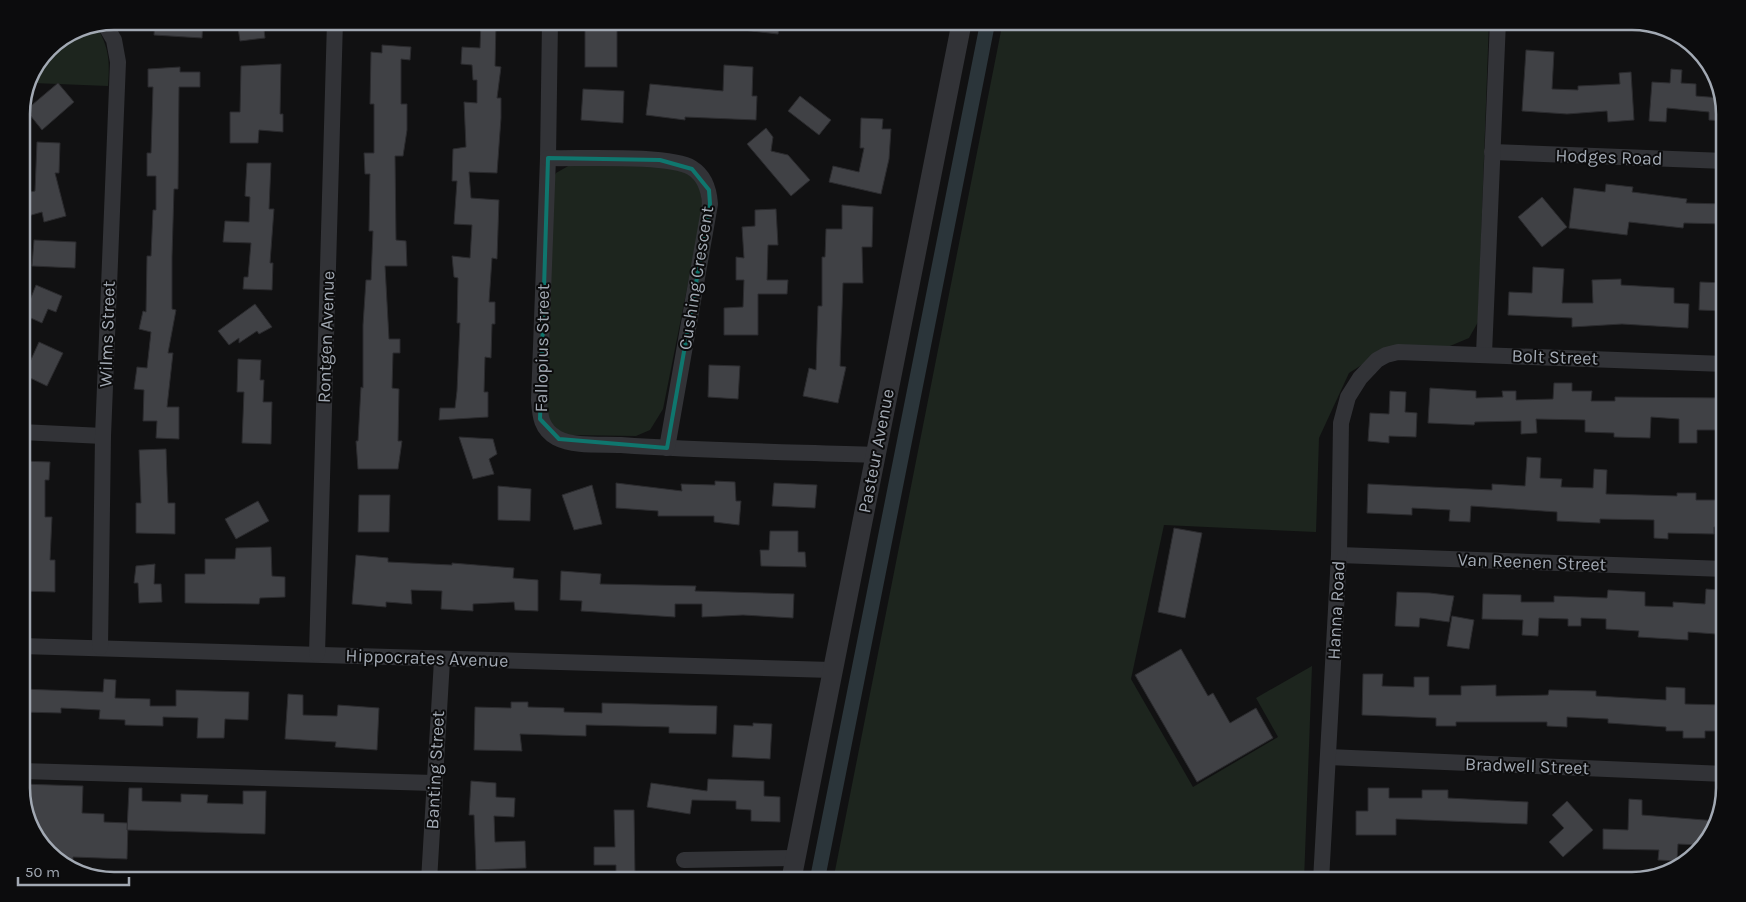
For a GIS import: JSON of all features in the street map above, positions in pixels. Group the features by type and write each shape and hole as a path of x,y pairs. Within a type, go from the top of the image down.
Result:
{"street":[{"name":"Rontgen Avenue","path":"317,654 335,30"},
{"name":"Fallopius Street","path":"550,30 540,419 549,433 559,439 667,448 876,455"},
{"name":"Pasteur Avenue","path":"793,872 960,30"},
{"path":"1484,354 1498,30"},
{"name":"Wilms Street","path":"100,647 103,436 118,62 114,40 109,31"},
{"name":"Hodges Road","path":"1492,152 1716,161"},
{"name":"Cushing Crescent","path":"548,158 660,160 681,164 692,169 702,177 709,190 710,204 667,448"},
{"name":"Bolt Street","path":"1386,354 1404,352 1484,354 1716,364"},
{"name":"Hanna Road","path":"1322,872 1339,555 1340,440 1343,411 1348,397 1360,378 1377,360 1386,354"},
{"path":"30,432 103,436"},
{"name":"Van Reenen Street","path":"1339,555 1716,569"},
{"name":"Hippocrates Avenue","path":"30,646 317,654 442,660 832,670"},
{"name":"Banting Street","path":"429,872 442,660"},
{"name":"Bradwell Street","path":"1328,757 1716,774"},
{"path":"30,771 434,783"},
{"path":"684,860 795,858"}],"highlighted area":[{"path":"548,158 660,160 692,169 709,190 710,204 667,448 559,439 540,419"}],"shaded area":[{"path":"1001,30 1489,30 1478,322 1469,338 1450,346 1379,354 1349,373 1319,438 1316,532 1164,525 1131,679 1193,787 1278,737 1256,698 1312,666 1304,872 835,872"},
{"path":"99,32 108,54 108,86 37,83 47,63 59,51 82,36"},
{"path":"570,165 661,166 681,169 699,183 703,208 663,409 650,430 636,436 564,435 551,427 544,405 550,184 556,173"}],"building":[{"path":"154,30 202,30 202,38 154,35"},
{"path":"238,30 264,30 265,38 240,41"},
{"path":"481,30 496,30 495,66 501,67 497,98 501,98 501,118 497,173 469,172 471,198 499,200 497,259 492,258 489,302 495,302 495,324 492,324 491,358 485,357 484,392 488,392 488,417 439,420 440,408 455,408 457,391 460,323 457,323 458,278 454,277 452,256 470,258 472,225 454,224 457,181 452,181 453,149 466,147 464,102 477,103 477,80 473,80 472,65 461,64 462,47 480,48"},
{"path":"585,30 617,30 617,67 585,67"},
{"path":"743,30 779,30 778,34"},
{"path":"382,45 411,47 410,60 401,59 401,104 407,104 407,130 403,156 395,156 396,240 406,241 407,266 385,266 389,339 400,339 400,353 393,353 392,388 399,389 398,441 402,441 398,469 358,469 356,441 358,441 361,387 363,388 363,325 366,280 371,280 373,231 369,231 370,174 365,174 364,153 374,153 374,104 370,104 371,52 382,53"},
{"path":"1526,50 1554,52 1552,89 1578,90 1578,86 1620,84 1619,73 1631,72 1634,120 1608,122 1607,111 1567,114 1522,111"},
{"path":"281,64 280,114 283,114 283,132 259,130 258,143 230,143 230,112 240,112 241,66"},
{"path":"724,65 753,67 752,96 757,96 756,120 685,117 685,120 646,115 650,84 723,91"},
{"path":"180,67 180,72 200,72 200,87 179,87 178,189 174,189 172,257 172,309 176,310 168,353 173,353 167,407 179,407 179,439 156,438 157,421 143,421 144,390 134,389 137,367 147,368 151,332 139,329 143,311 146,312 147,256 151,256 153,210 156,210 156,176 147,176 147,153 151,153 153,87 148,87 148,69"},
{"path":"1671,69 1682,70 1681,83 1696,84 1696,96 1714,97 1716,120 1709,120 1709,112 1667,108 1666,122 1649,121 1652,82 1670,83"},
{"path":"58,83 74,102 42,130 30,115 30,106"},
{"path":"583,89 624,91 623,123 581,120"},
{"path":"800,96 831,120 819,135 788,111"},
{"path":"861,118 883,119 882,129 891,129 889,159 881,194 829,182 833,166 859,172 864,148 860,148"},
{"path":"766,128 773,137 771,151 788,155 810,180 791,196 747,144"},
{"path":"37,142 60,143 59,173 55,173 66,216 44,222 42,212 30,215 30,192 35,191"},
{"path":"247,163 271,163 269,209 274,209 270,263 273,263 272,290 243,289 244,277 248,277 251,243 223,242 225,221 249,222 250,197 245,196"},
{"path":"1606,184 1633,187 1632,192 1687,199 1686,203 1716,204 1716,224 1684,223 1683,228 1629,222 1627,235 1569,228 1574,188 1605,192"},
{"path":"1542,197 1567,227 1542,247 1518,217"},
{"path":"842,205 873,207 872,247 862,247 863,283 843,283 840,366 846,367 838,403 803,396 809,368 816,370 818,306 822,306 822,257 825,257 826,229 842,229"},
{"path":"776,209 778,245 768,245 767,280 788,280 787,294 758,294 758,335 724,335 724,308 743,307 744,280 736,280 736,257 744,258 742,227 755,226 755,210"},
{"path":"34,240 76,242 75,268 32,266"},
{"path":"1533,267 1564,269 1562,303 1593,303 1592,280 1621,279 1621,285 1674,288 1674,303 1689,304 1688,328 1622,324 1572,327 1572,318 1508,315 1509,292 1532,293"},
{"path":"1700,282 1716,283 1716,311 1699,310"},
{"path":"36,285 62,296 56,312 48,309 42,323 30,318 30,300"},
{"path":"255,304 272,327 259,334 257,331 239,343 239,338 229,345 218,331"},
{"path":"39,342 63,353 47,386 30,378 30,362"},
{"path":"238,359 261,360 260,380 264,380 263,402 272,402 271,444 242,443 244,392 237,392"},
{"path":"709,365 740,366 738,399 708,397"},
{"path":"1554,383 1572,383 1572,391 1592,391 1591,401 1615,401 1615,397 1716,398 1716,430 1697,430 1697,443 1679,443 1679,419 1651,417 1650,438 1614,437 1614,433 1585,432 1585,420 1536,419 1537,433 1521,434 1521,421 1475,422 1474,425 1428,423 1430,388 1476,391 1476,398 1503,397 1502,391 1516,391 1516,400 1553,399"},
{"path":"1390,391 1406,392 1405,412 1417,413 1416,437 1389,436 1389,443 1368,441 1370,413 1389,414"},
{"path":"459,437 493,439 497,454 489,459 494,474 473,479"},
{"path":"166,449 168,503 175,503 175,534 136,533 136,503 141,503 139,450"},
{"path":"1527,457 1541,458 1540,478 1562,479 1561,487 1593,488 1594,469 1607,470 1606,494 1677,496 1677,493 1696,493 1696,500 1716,500 1716,527 1714,527 1714,534 1668,533 1668,539 1654,538 1654,520 1600,519 1600,523 1557,521 1557,512 1471,506 1470,522 1449,521 1450,510 1412,508 1412,515 1367,513 1368,484 1492,490 1492,484 1525,486"},
{"path":"30,461 50,462 49,480 45,480 45,517 52,517 50,560 55,560 55,592 30,591"},
{"path":"715,481 735,482 736,501 741,501 739,525 714,522 714,516 658,516 658,511 616,508 616,483 682,491 681,484 715,485"},
{"path":"774,483 817,485 815,508 772,506"},
{"path":"592,485 602,524 574,530 562,495"},
{"path":"498,486 531,489 530,521 498,520"},
{"path":"359,495 390,495 389,532 358,532"},
{"path":"258,501 269,521 236,539 225,519"},
{"path":"1174,528 1202,533 1185,618 1158,612"},
{"path":"770,531 798,531 798,552 805,552 806,567 761,566 760,550 769,550"},
{"path":"271,547 272,576 285,577 285,597 260,598 259,604 185,603 185,574 205,574 205,559 235,559 236,548"},
{"path":"356,555 388,558 388,562 452,565 452,563 514,568 513,578 538,580 538,611 515,610 514,602 473,604 473,611 441,609 442,591 411,590 412,604 386,602 386,607 352,604"},
{"path":"155,564 154,584 161,584 162,602 139,603 138,583 134,583 136,566"},
{"path":"561,571 601,574 600,584 696,586 695,591 794,594 793,618 743,615 702,617 702,604 675,604 675,617 581,611 582,601 560,600"},
{"path":"1706,589 1716,590 1716,634 1688,632 1688,640 1638,637 1639,631 1606,629 1606,619 1581,618 1581,626 1568,626 1568,619 1539,618 1538,636 1522,635 1523,620 1482,619 1483,594 1521,595 1521,602 1554,602 1554,596 1607,598 1608,590 1645,592 1645,606 1673,607 1673,602 1705,604"},
{"path":"1397,592 1454,596 1449,622 1420,618 1419,627 1395,626"},
{"path":"1452,616 1474,620 1469,649 1447,646"},
{"path":"1181,649 1208,696 1213,693 1230,723 1256,708 1273,738 1197,782 1135,675"},
{"path":"1363,674 1383,674 1382,686 1414,687 1414,677 1429,677 1429,695 1461,695 1461,686 1496,685 1496,696 1548,695 1549,690 1596,691 1596,696 1666,700 1666,687 1685,688 1685,704 1716,705 1716,731 1705,731 1705,738 1683,738 1683,731 1666,731 1666,727 1608,723 1608,719 1567,717 1567,727 1547,726 1547,722 1456,722 1456,726 1436,726 1436,718 1362,715"},
{"path":"104,679 116,680 115,698 150,699 150,706 176,706 176,690 249,692 248,720 225,719 224,738 197,738 198,718 163,717 163,726 125,725 125,720 99,719 100,710 61,708 61,713 30,712 30,689 103,692"},
{"path":"288,694 303,695 303,715 337,716 338,705 379,708 377,750 335,747 336,742 285,739"},
{"path":"511,702 528,702 528,707 564,708 564,712 602,713 602,703 717,706 716,734 669,733 669,727 586,725 586,736 520,734 522,751 474,750 475,707 511,708"},
{"path":"753,723 772,724 770,759 732,757 734,725 753,726"},
{"path":"708,779 764,781 764,796 780,797 780,822 751,821 751,810 736,809 736,801 692,800 690,814 647,807 651,783 707,791"},
{"path":"471,781 496,783 496,797 515,798 514,817 494,816 495,842 525,841 526,868 476,870 474,815 469,815"},
{"path":"30,784 83,786 82,813 104,814 104,822 128,823 127,859 73,857 73,861 67,858 44,835 34,815"},
{"path":"129,788 142,788 142,801 181,802 181,794 208,795 207,803 243,804 243,791 266,791 265,834 127,830"},
{"path":"1368,788 1389,788 1389,798 1422,798 1422,790 1448,790 1448,798 1528,802 1527,824 1396,819 1396,835 1356,835 1356,811 1368,811"},
{"path":"1629,799 1642,800 1642,815 1709,820 1699,839 1693,845 1678,844 1677,859 1674,861 1658,860 1659,850 1603,849 1603,829 1628,830"},
{"path":"1567,801 1593,830 1563,857 1549,842 1564,828 1552,815"},
{"path":"614,810 634,810 635,872 616,872 616,865 594,865 594,847 615,847"}],"waterway":[{"path":"819,872 986,30"}]}
